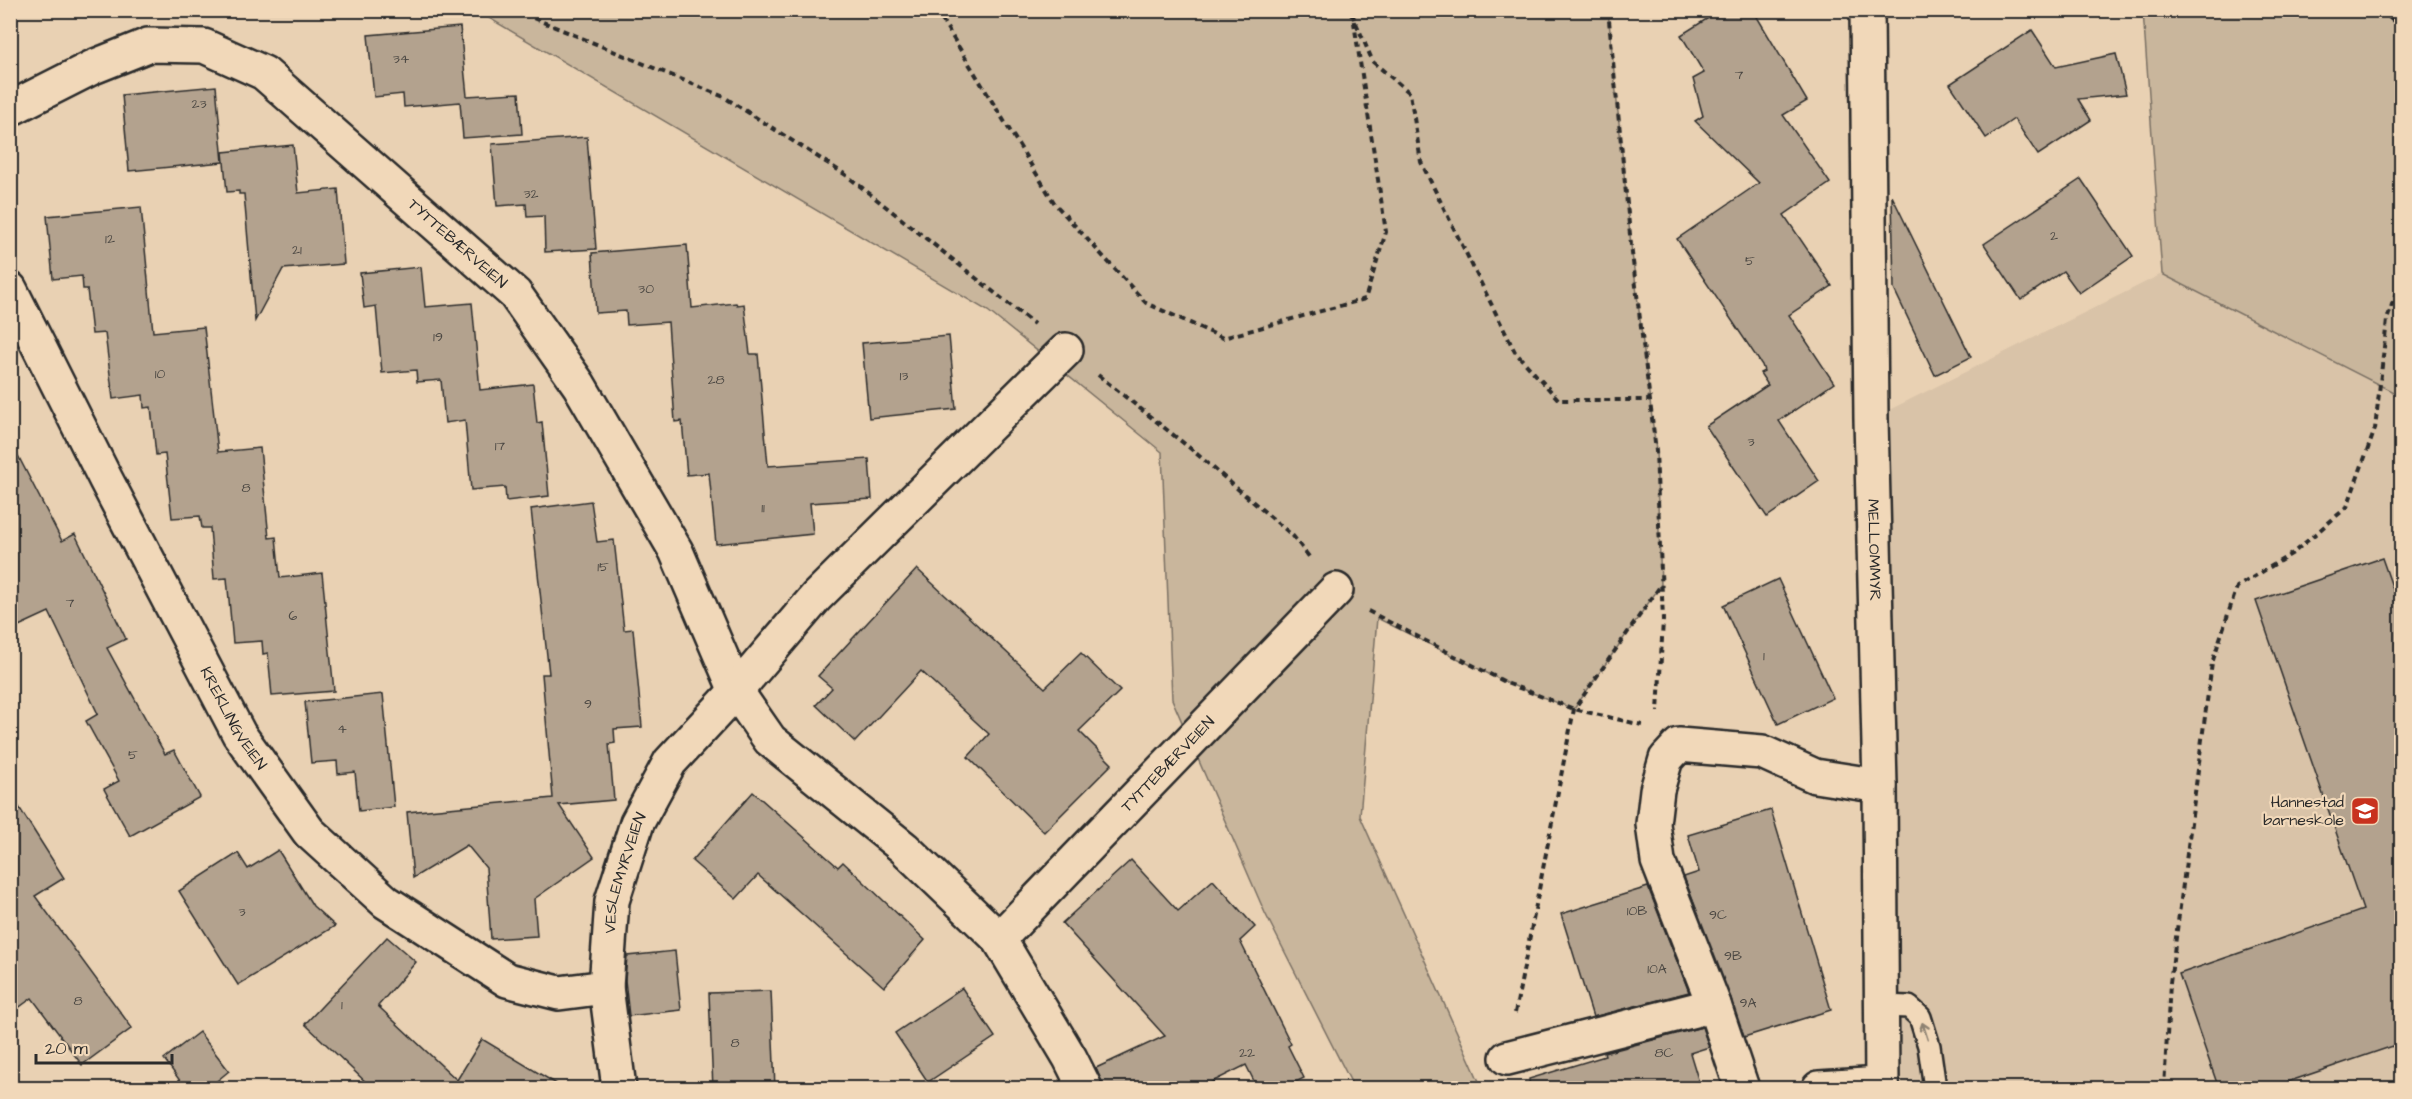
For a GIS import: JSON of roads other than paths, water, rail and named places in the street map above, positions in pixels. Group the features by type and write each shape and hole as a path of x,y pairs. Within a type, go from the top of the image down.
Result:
{"street":[{"name":"MELLOMMYR","path":"1867,10 1871,419 1880,786 1881,1086"},
{"name":"TYTTEBÆRVEIEN","path":"10,109 93,67 148,45 204,46 264,73 515,294 579,385 676,551 736,691 770,740 904,848 999,939 1070,1058 1084,1089"},
{"name":"KREKLINGVEIEN","path":"10,289 106,480 239,734 309,832 386,902 507,980 559,993 606,987"},
{"path":"736,691 816,597 1066,350"},
{"name":"TYTTEBÆRVEIEN","path":"999,939 1336,590"},
{"name":"VESLEMYRVEIEN","path":"619,1089 606,987 612,901 638,824 670,762 736,691"},
{"path":"1742,1089 1714,1005 1658,861 1653,824 1657,790 1666,759 1668,737 1762,752 1815,776 1880,786"},
{"path":"1506,1058 1714,1005"},
{"path":"1819,1089 1881,1086"}],"lane":[{"path":"1881,1006 1909,1007 1920,1017 1929,1046 1935,1089"}],"place":[{"name":"Hannestad barneskole","path":"2365,811"}]}
